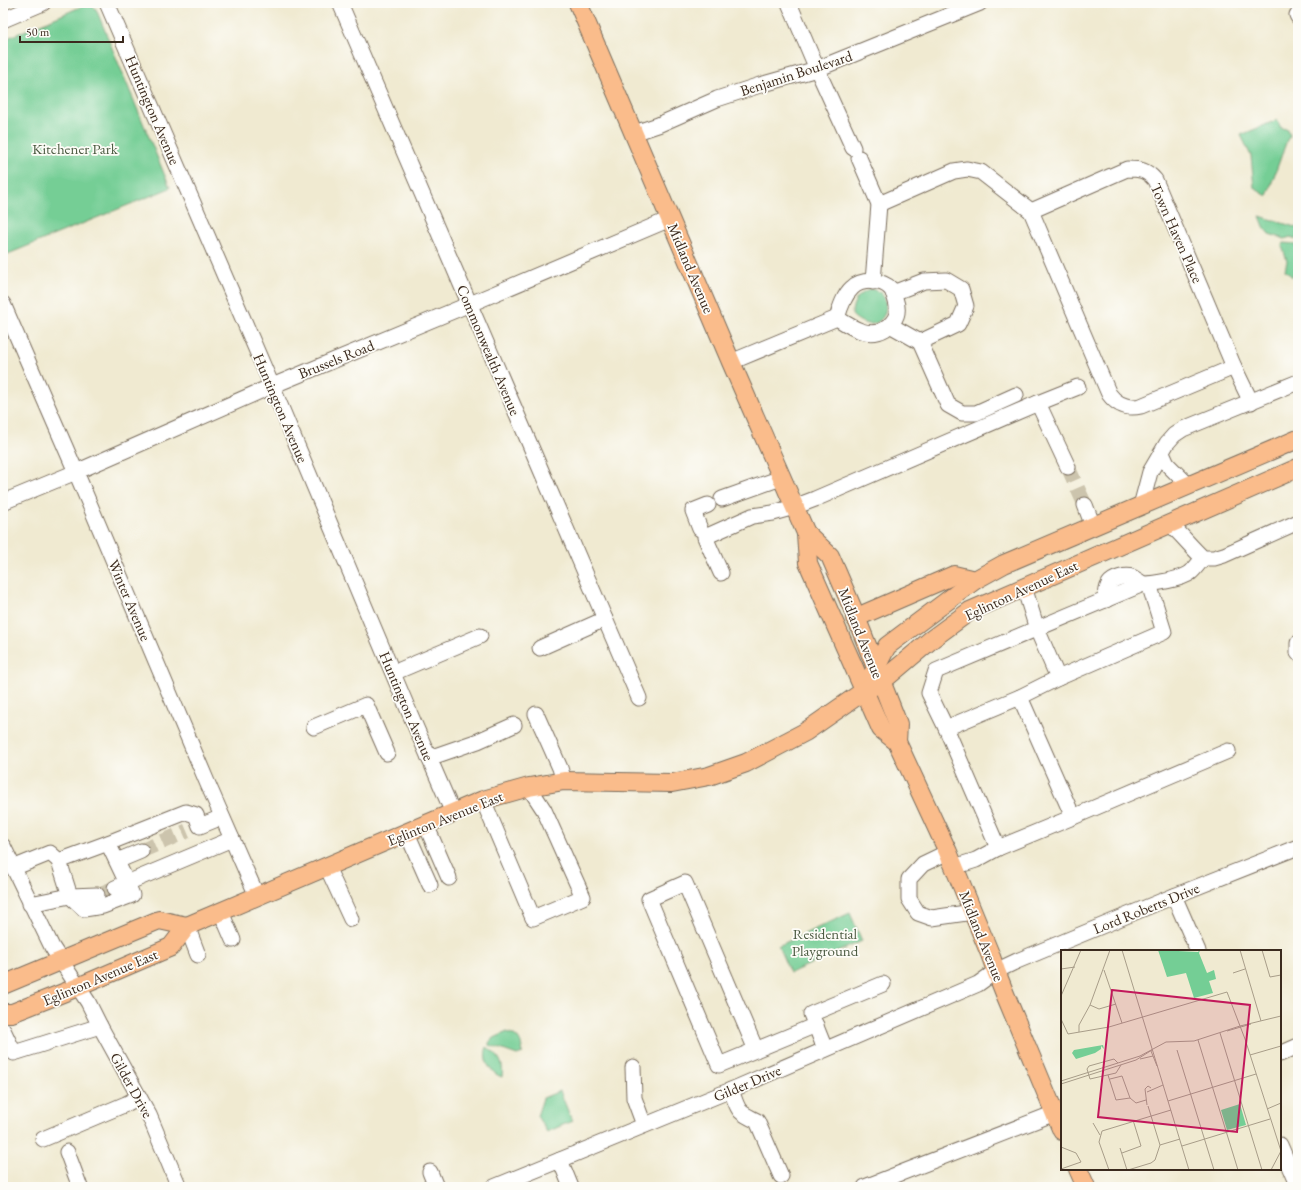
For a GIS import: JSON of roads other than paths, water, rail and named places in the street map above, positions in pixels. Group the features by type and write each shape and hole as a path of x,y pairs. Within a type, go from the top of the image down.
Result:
{"main road":[{"name":"Midland Avenue","path":"578,3 731,362 806,533 808,563 880,729 897,742 951,859 1061,1128"},
{"name":"Eglinton Avenue East","path":"878,675 887,646 975,580 1004,564 1298,439"},
{"name":"Eglinton Avenue East","path":"3,1013 12,1013 172,947 187,926 483,800 529,787 564,781 672,783 725,771 746,763 805,732 864,691 878,675 932,639 970,611 1298,468"},
{"name":"Midland Avenue","path":"806,533 830,556 898,724 897,742"},
{"name":"Eglinton Avenue East","path":"856,618 954,575 975,580"},
{"name":"Eglinton Avenue East","path":"3,985 159,920 187,926"},
{"path":"1078,1170 1086,1187"}],"street":[{"path":"3,20 43,3"},
{"name":"Huntington Avenue","path":"106,3 272,386 392,673 454,813"},
{"name":"Commonwealth Avenue","path":"340,3 639,698"},
{"path":"789,3 817,70 879,204 873,282"},
{"name":"Benjamin Boulevard","path":"634,133 658,125 717,99 760,85 817,70 979,3"},
{"path":"879,204 954,171 967,169 981,172 1031,211 1109,394 1113,400 1123,406 1134,408 1142,406 1234,367"},
{"name":"Town Haven Place","path":"1031,211 1127,169 1140,169 1149,173 1155,180 1234,367 1251,402"},
{"name":"Brussels Road","path":"3,502 76,472 272,386 670,219"},
{"path":"893,293 924,281 946,280 961,288 966,306 958,324 920,342"},
{"path":"866,282 880,282 891,289 898,309 894,322 880,331 871,333 861,332 837,318 840,308 852,288 866,282"},
{"name":"Winter Avenue","path":"3,304 76,472 204,776 257,896"},
{"path":"731,362 837,318"},
{"path":"890,325 920,342 948,405 962,413 976,413 1016,395"},
{"path":"1141,506 1150,472 1167,443 1174,435 1183,429 1298,382"},
{"path":"721,573 705,538 752,516 773,513 794,507 1078,387"},
{"path":"1038,403 1068,466"},
{"path":"1162,453 1167,464 1189,486"},
{"path":"722,499 781,478"},
{"path":"700,529 693,511 708,505"},
{"path":"1085,505 1093,526"},
{"path":"1170,524 1203,558 1214,558 1298,522"},
{"path":"998,848 946,728 929,693 936,671 1146,584 1169,580 1189,573 1203,558"},
{"path":"946,728 1020,697 1058,678 1164,632 1146,584"},
{"path":"1024,587 1037,629 1058,678"},
{"path":"540,648 605,619"},
{"path":"392,673 480,636"},
{"path":"1298,643 1298,653"},
{"path":"1020,697 1073,817"},
{"path":"314,728 366,705 387,753"},
{"path":"536,714 560,768 564,781"},
{"path":"429,758 478,741 514,725"},
{"path":"973,912 932,918 918,913 909,899 909,879 923,864 951,859 976,860 998,848 1228,751"},
{"path":"483,800 533,918 583,896 544,810 529,787"},
{"path":"59,861 186,812 196,815 194,828 222,817"},
{"path":"426,825 449,878"},
{"path":"407,833 430,885"},
{"path":"121,885 232,839"},
{"path":"13,868 50,853 59,861 70,896 84,909 103,906 132,895 121,885 117,861 108,843"},
{"name":"Gilder Drive","path":"3,846 52,947 88,1002 149,1115 179,1187"},
{"name":"Lord Roberts Drive","path":"996,971 1174,896 1298,847"},
{"path":"117,861 141,850"},
{"path":"327,867 350,919"},
{"path":"756,1050 685,883 649,898 720,1065 756,1050 816,1025"},
{"path":"30,904 70,896 98,895"},
{"path":"1174,896 1198,950"},
{"path":"221,912 233,940"},
{"path":"187,926 198,955"},
{"name":"Gilder Drive","path":"494,1187 826,1050 978,984 996,971"},
{"path":"826,1050 811,1014 883,984"},
{"path":"3,1030 14,1053 100,1026"},
{"path":"1281,1054 1298,1046"},
{"path":"633,1067 634,1098 644,1125"},
{"path":"731,1090 739,1111 744,1115 758,1121 781,1176"},
{"path":"43,1139 126,1104 139,1097"},
{"path":"865,1187 1055,1113"},
{"path":"1281,1147 1298,1187"},
{"path":"67,1152 80,1187"},
{"path":"560,1160 571,1187"},
{"path":"430,1172 436,1187"}],"tunnel":[{"path":"1068,467 1085,505"},
{"path":"141,851 187,831"},
{"path":"97,895 115,888"}],"park label":[{"name":"Kitchener Park","path":"75,148"},
{"name":"Residential Playground","path":"825,942"}]}
